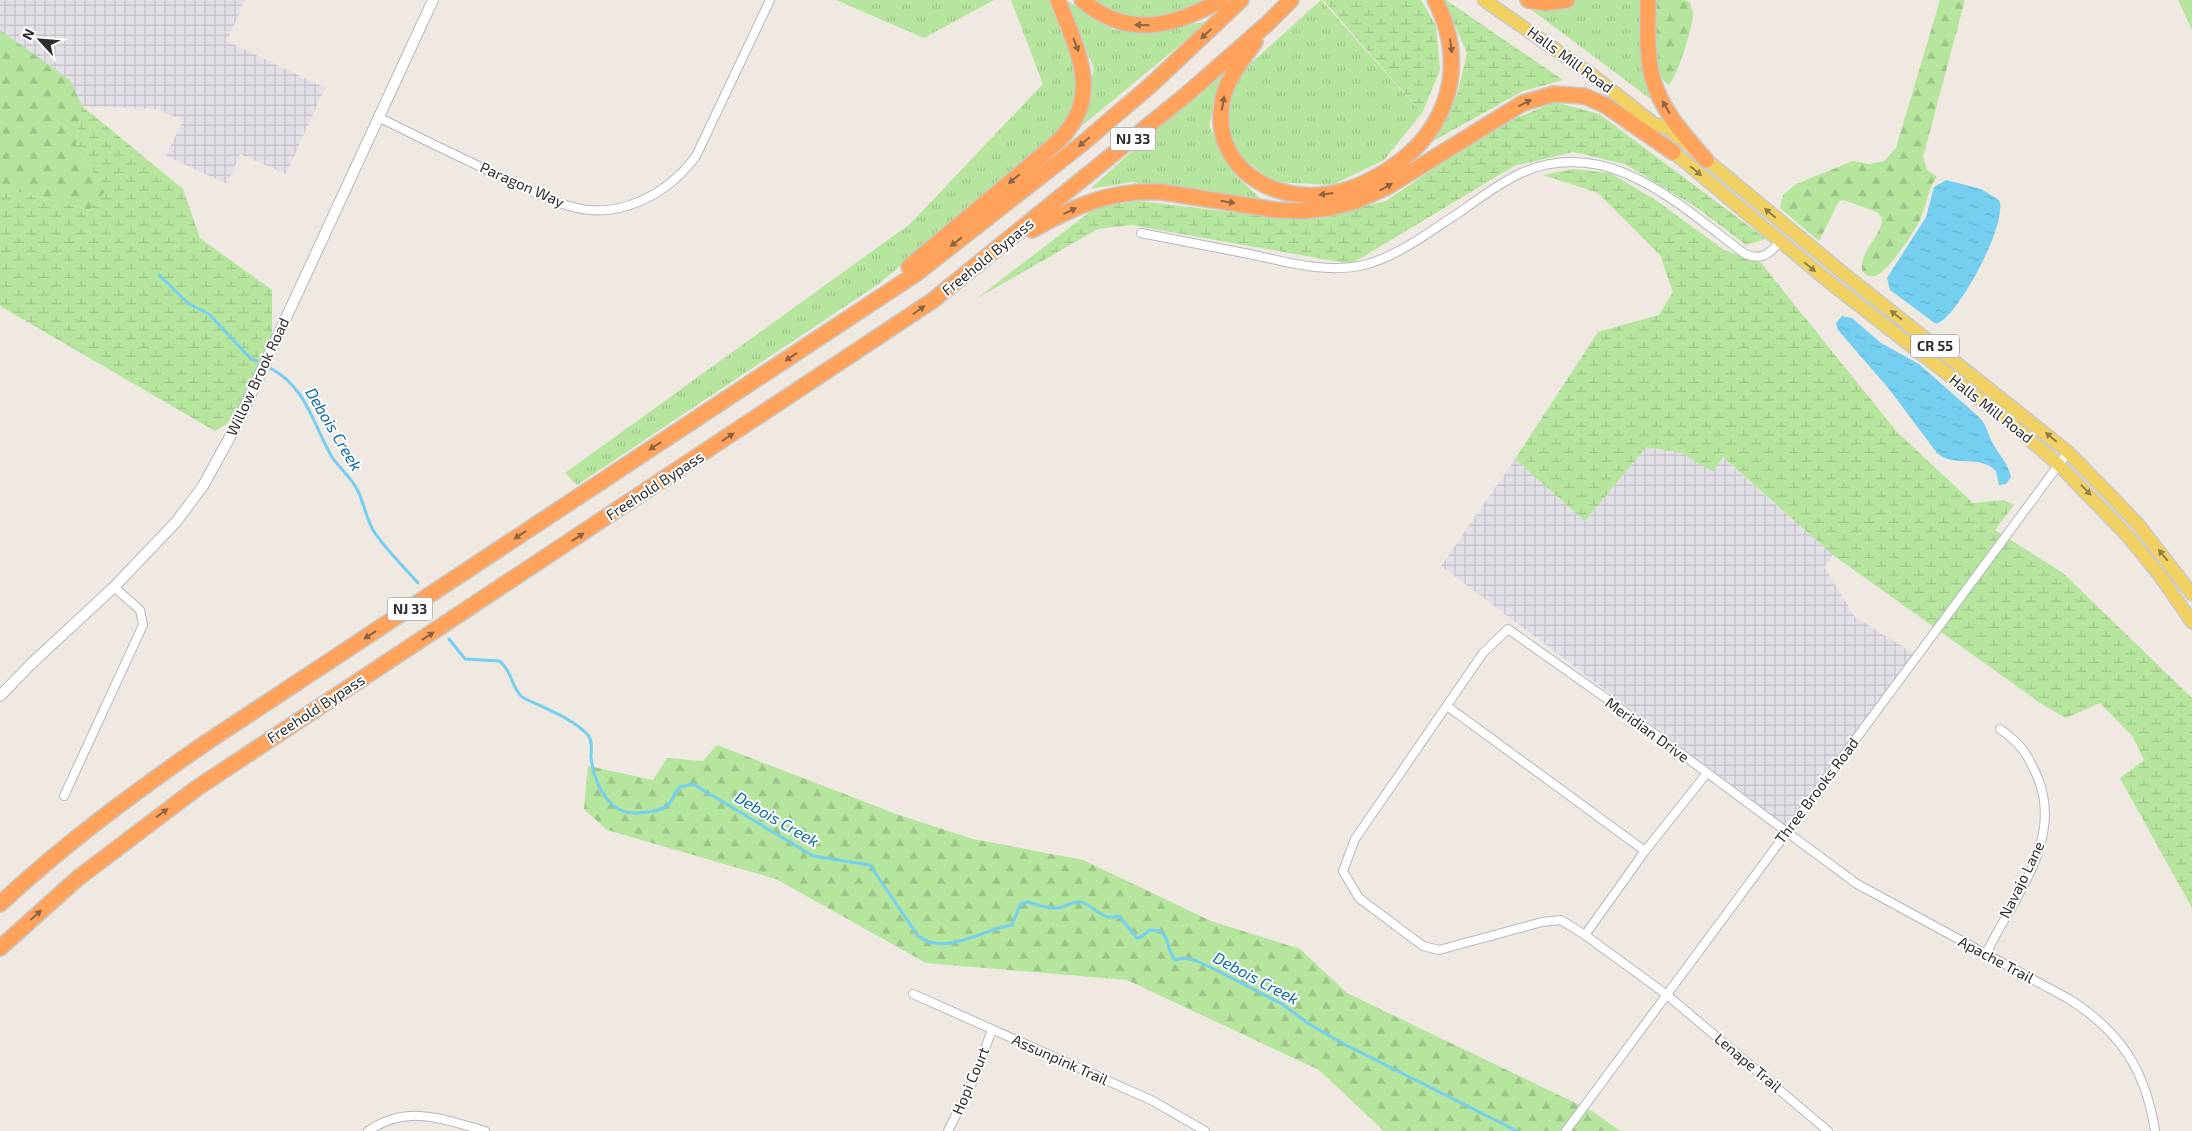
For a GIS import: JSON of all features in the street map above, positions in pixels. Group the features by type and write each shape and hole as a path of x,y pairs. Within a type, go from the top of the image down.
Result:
{"highway":[{"path":"832,331 1053,146 1069,130 1082,102 1084,73 1081,59 1058,0"},
{"path":"1082,0 1111,19 1143,26 1160,24 1189,16 1221,0"},
{"name":"Freehold Bypass","path":"0,904 75,839 140,789 207,742 832,331 917,273 1083,143 1152,84 1241,0"},
{"name":"Freehold Bypass","path":"0,948 78,878 197,788 885,334 932,301 1186,96 1267,24 1291,0"},
{"path":"1267,24 1233,75 1225,92 1221,117 1225,140 1239,166 1264,185 1297,195 1321,195 1358,186 1384,172 1417,147 1438,119 1449,88 1453,60 1448,30 1436,0"},
{"path":"1528,0 1545,3 1567,0"},
{"path":"1648,0 1649,62 1653,81 1673,119 1706,160"},
{"path":"996,250 1096,199 1124,192 1162,192 1276,210 1302,211 1330,208 1356,201 1386,187 1523,103 1554,94 1573,94 1594,99 1672,152"}],"main road":[{"name":"Halls Mill Road","path":"1484,0 1592,75 1654,124 1668,128 1843,274 2018,410 2068,452 2137,523 2192,594"},
{"name":"Halls Mill Road","path":"1654,124 1660,139 1672,152 1780,242 1962,385 2059,465 2125,532 2170,589 2192,622"},
{"path":"1962,385 1972,385 2011,412 2018,410"}],"street":[{"name":"Willow Brook Road","path":"0,696 31,664 114,587 176,522 216,465 433,0"},
{"name":"Paragon Way","path":"378,117 528,190 569,206 602,209 628,206 650,197 668,186 685,170 696,156 770,0"},
{"path":"1142,233 1304,265 1330,268 1353,267 1375,262 1402,249 1517,175 1543,166 1573,162 1608,166 1641,180 1752,258 1764,257 1780,242"},
{"name":"Three Brooks Road","path":"1566,1131 2068,452"},
{"path":"64,796 143,625 140,610 114,587"},
{"name":"Meridian Drive","path":"1447,706 1482,653 1508,629 1786,832"},
{"path":"1447,706 1645,851"},
{"name":"Lenape Trail","path":"1447,706 1355,840 1343,871 1358,898 1423,946 1440,950 1542,922 1561,920 1585,935 1667,995 1828,1131"},
{"name":"Navajo Lane","path":"1986,954 2037,858 2043,841 2046,821 2042,791 2028,755 2022,746 2000,729"},
{"path":"1585,935 1645,851 1707,773"},
{"name":"Apache Trail","path":"1786,832 1857,884 2069,999 2096,1018 2112,1034 2138,1071 2148,1097 2155,1131"},
{"name":"Assunpink Trail","path":"914,994 1153,1101 1205,1131"},
{"name":"Hopi Court","path":"948,1131 973,1081 992,1030"},
{"path":"368,1131 392,1118 420,1115 485,1131"}],"shaded area":[{"path":"0,0 245,0 227,41 325,88 286,174 240,154 227,184 166,156 183,120 157,109 82,106 70,80 0,30"},
{"path":"1646,447 1682,453 1713,472 1722,457 1833,555 1824,567 1855,617 1915,654 1786,826 1441,566 1515,459 1585,521"}],"green space":[{"path":"836,0 994,0 924,38"},
{"path":"1011,0 1049,0 1074,55 1076,99 1061,128 880,283 577,485 565,473 910,224 1043,84"},
{"path":"1066,0 1114,30 1167,29 1209,21 1078,129 1094,69"},
{"path":"1092,0 1202,0 1173,14 1127,18 1104,11"},
{"path":"1321,0 1422,113 1384,160 1332,185 1273,182 1239,155 1227,129 1230,96 1240,73"},
{"path":"1323,0 1421,0 1436,26 1440,70 1422,113"},
{"path":"1444,0 1563,80 1523,91 1433,141 1457,95 1467,53"},
{"path":"1566,0 1639,0 1639,17 1652,100 1529,8"},
{"path":"1654,0 1685,0 1690,2 1693,11 1684,51 1669,85 1662,78 1655,58"},
{"path":"1940,0 1965,0 1923,157 1927,170 1937,177 1931,187 1920,220 1906,242 1886,268 1879,274 1870,276 1862,270 1862,263 1867,249 1881,225 1882,218 1877,212 1844,200 1839,201 1819,241 1780,208 1783,195 1796,184 1853,161 1869,164 1884,161 1896,148"},
{"path":"2178,0 2192,0 2192,30"},
{"path":"0,30 70,80 82,106 76,147 106,191 89,210 0,187"},
{"path":"1223,70 1209,126 1235,175 1262,200 1133,182 1090,189"},
{"path":"1555,102 1599,114 1766,239 1746,245 1696,207 1625,164 1573,152 1514,166 1351,264 1132,225 1098,229 976,299 1095,208 1138,201 1247,214 1311,219 1386,201 1495,127"},
{"path":"82,106 183,189 200,238 272,290 272,350 246,412 215,431 0,306 0,187 89,210 106,191 76,147"},
{"path":"1573,169 1610,173 1657,201 1724,250 1761,263 1897,432 1973,503 2004,500 2014,505 1995,530 2063,573 2192,698 2192,908 2120,778 2144,760 2133,737 2100,703 2066,718 2043,705 1833,555 1723,457 1713,472 1682,453 1646,447 1585,521 1515,459 1598,332 1659,315 1673,292 1660,255 1598,193 1543,175"},
{"path":"717,745 899,815 973,839 1083,860 1211,921 1300,949 1347,993 1592,1111 1620,1131 1384,1131 1319,1070 1127,980 926,963 776,879 607,830 584,809 588,766 653,780 667,758 703,761"}],"water":[{"path":"1946,180 1981,189 1999,200 2000,211 1989,248 1968,288 1956,306 1945,318 1936,324 1890,290 1887,278 1926,217 1934,187"},
{"path":"1842,316 1852,318 1881,343 1919,364 1979,417 2010,472 2011,477 2006,484 1999,485 1996,471 1990,466 1982,463 1951,460 1937,453 1889,389 1838,330 1836,323"}],"waterway":[{"name":"Debois Creek","path":"159,275 189,304 209,314 251,359 257,361"},
{"name":"Debois Creek","path":"270,368 293,385 301,396 332,457 355,486 373,530 418,583"},
{"name":"Debois Creek","path":"449,639 465,659 499,661 507,669 518,693 522,697 565,718 588,735 591,743 591,757 595,777 599,787 618,809 638,813 661,809 669,804 680,787 693,784 813,856 870,865 918,936 929,942 940,944 952,943 1012,925 1020,905 1027,902 1054,908 1078,902 1084,903 1104,916 1119,916 1137,938 1150,930 1160,931 1165,937 1175,960 1185,958 1197,961 1216,970 1282,1004 1309,1024 1342,1043 1517,1131"}]}
